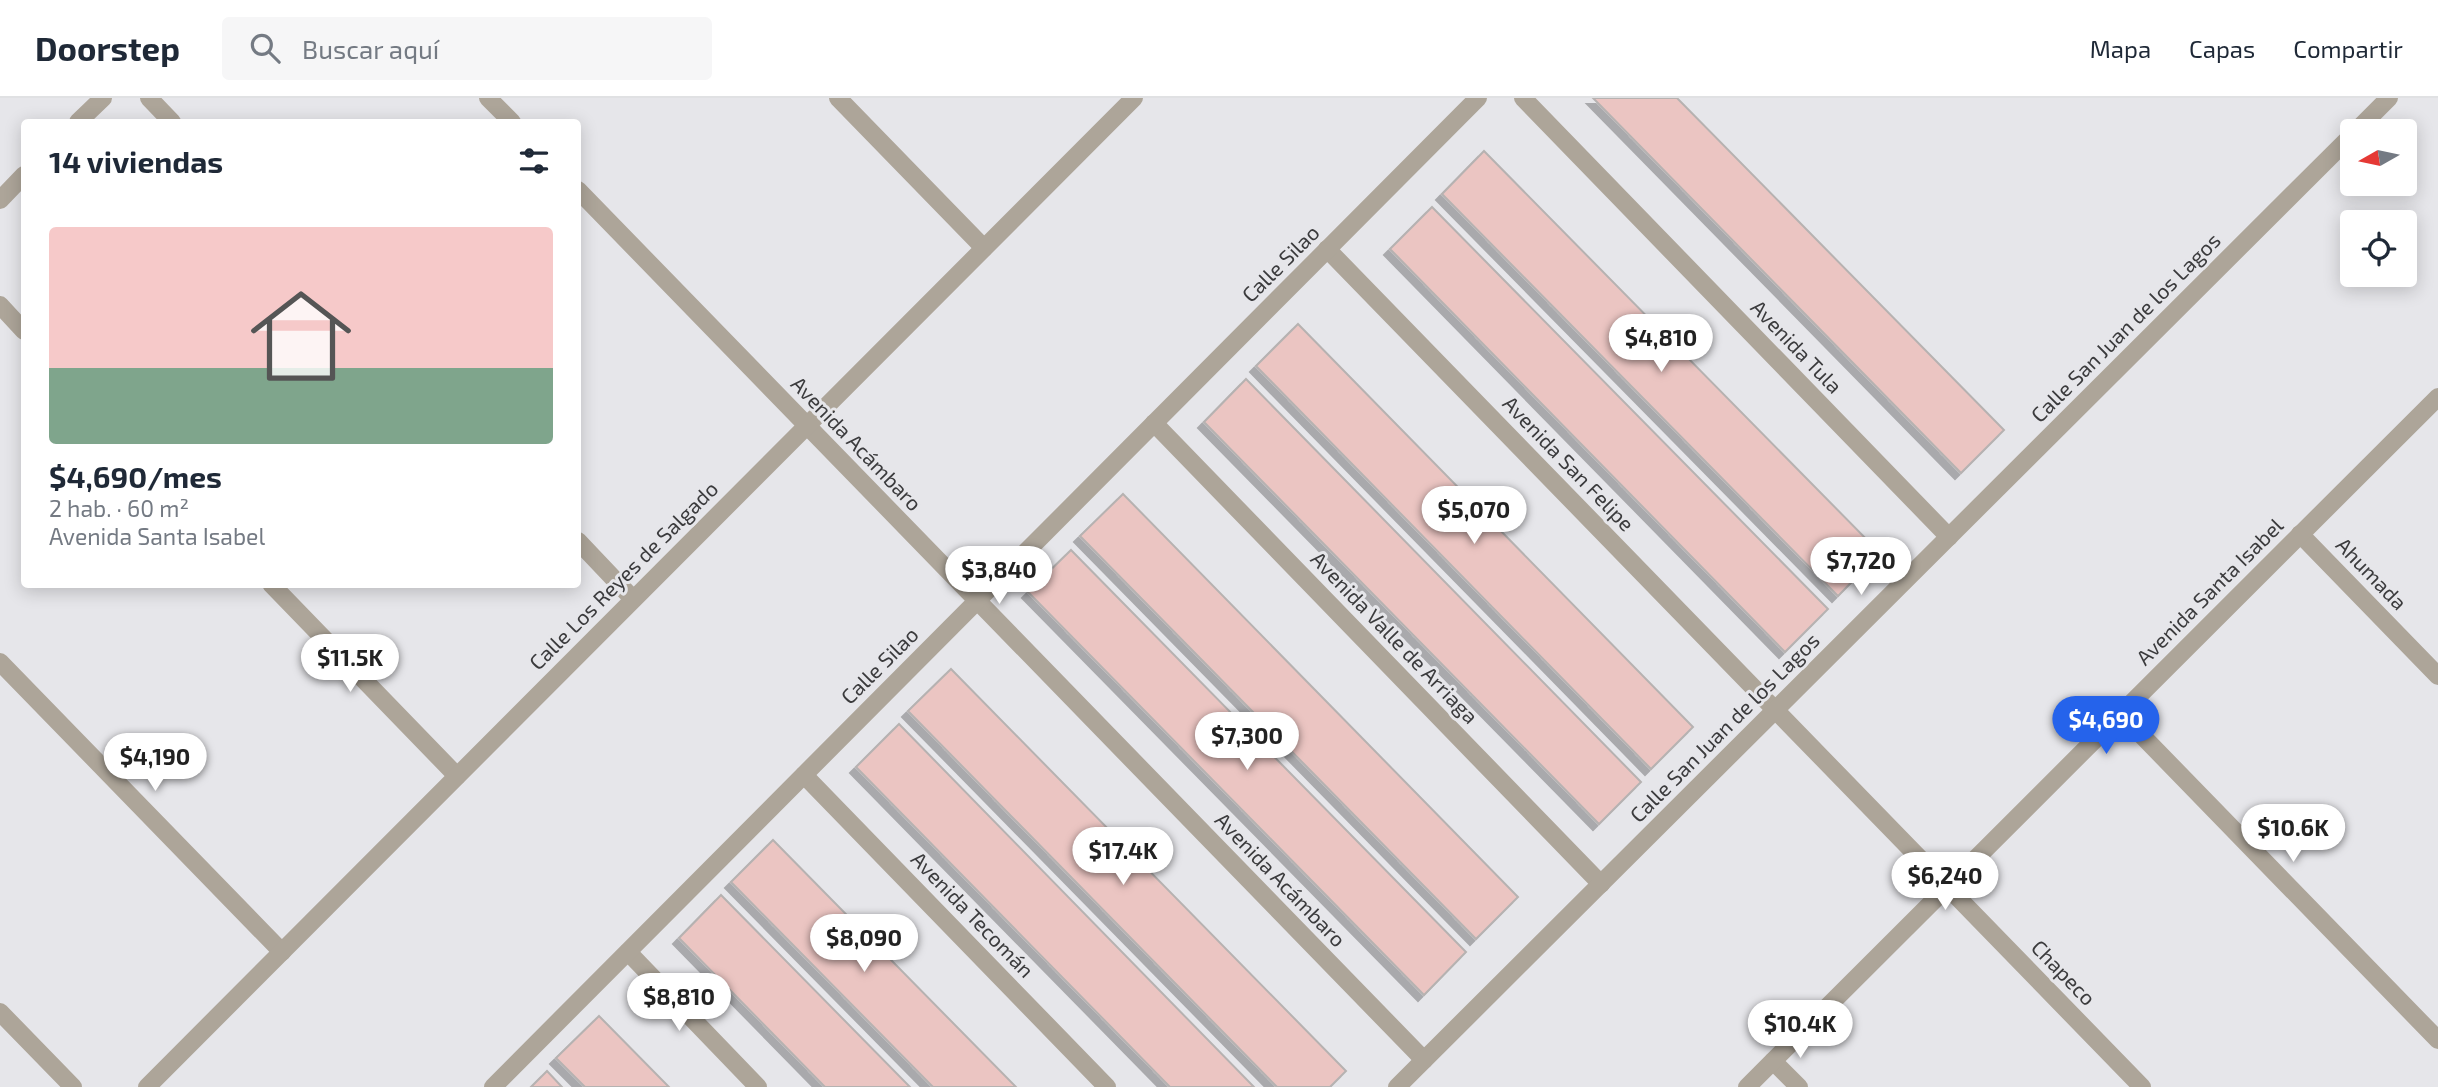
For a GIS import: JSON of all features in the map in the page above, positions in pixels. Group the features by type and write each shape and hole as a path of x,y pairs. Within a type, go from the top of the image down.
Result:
{"street":[{"path":"81,119 103,98"},
{"path":"149,98 169,119"},
{"path":"488,98 509,119"},
{"path":"838,98 984,248"},
{"name":"Calle Los Reyes de Salgado","path":"147,1087 1134,98"},
{"name":"Calle Silao","path":"493,1087 1478,98"},
{"name":"Avenida Tula","path":"1523,98 1949,537"},
{"name":"Calle San Juan de los Lagos","path":"2368,119 2389,98"},
{"name":"Calle San Juan de los Lagos","path":"1397,1087 2340,147"},
{"path":"0,200 21,179"},
{"name":"Avenida Acámbaro","path":"581,193 1424,1060"},
{"name":"Avenida San Felipe","path":"1327,249 1775,710"},
{"path":"0,305 21,328"},
{"name":"Avenida Santa Isabel","path":"1747,1087 2438,397"},
{"name":"Avenida Valle de Arriaga","path":"1154,424 1601,884"},
{"name":"Ahumada","path":"2300,534 2438,676"},
{"path":"581,544 634,599"},
{"path":"275,588 457,776"},
{"path":"0,662 282,952"},
{"name":"Chapeco","path":"1775,710 2142,1087"},
{"path":"2121,714 2438,1041"},
{"name":"Avenida Tecomán","path":"804,775 1107,1087"},
{"path":"628,952 758,1087"},
{"path":"0,1012 73,1087"},
{"path":"1773,1061 1799,1087"}],"building":[{"path":"1593,98 1677,98 2004,430 1961,473"},
{"path":"1484,151 1880,553 1838,596 1442,194"},
{"path":"1432,207 1828,609 1785,652 1390,249"},
{"path":"1298,324 1693,727 1651,769 1256,366"},
{"path":"1246,379 1641,782 1599,824 1204,422"},
{"path":"1123,494 1518,897 1476,939 1080,536"},
{"path":"1071,550 1466,952 1424,995 1028,592"},
{"path":"951,669 1346,1071 1330,1087 1277,1087 908,711"},
{"path":"899,724 1254,1087 1170,1087 856,767"},
{"path":"773,840 1016,1087 933,1087 731,882"},
{"path":"721,895 910,1087 825,1087 679,938"},
{"path":"599,1016 669,1087 585,1087 556,1058"},
{"path":"547,1071 562,1087 531,1087"}]}
